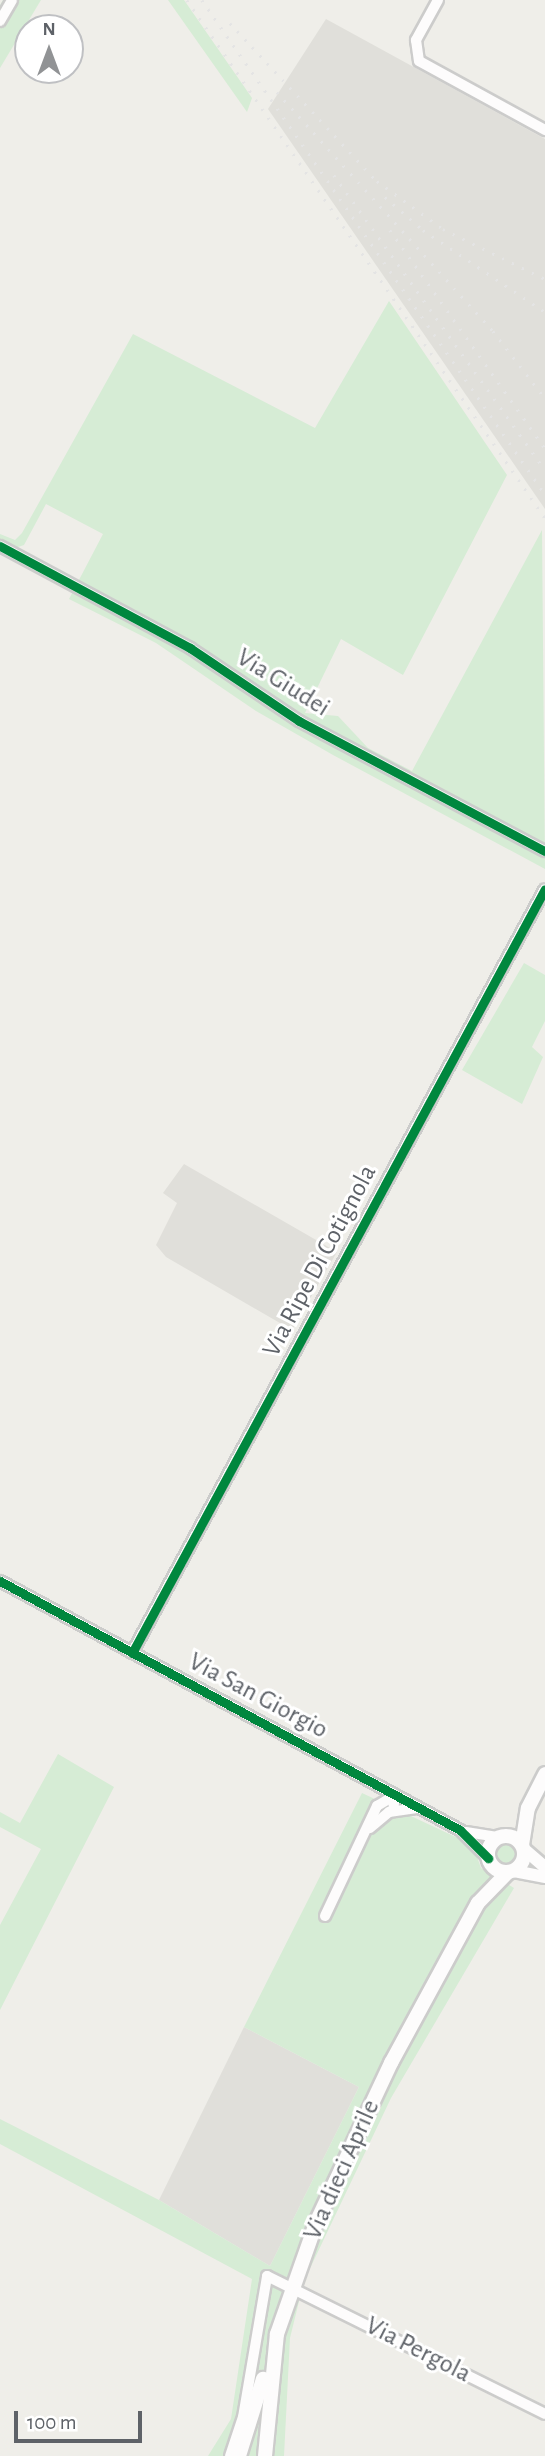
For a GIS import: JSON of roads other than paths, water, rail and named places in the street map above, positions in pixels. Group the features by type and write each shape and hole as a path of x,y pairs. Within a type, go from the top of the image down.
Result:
{"main road":[{"path":"528,1808 524,1859 511,1871 489,1861 490,1846 528,1808 545,1774"},
{"path":"501,1837 523,1847"},
{"name":"Via dieci Aprile","path":"265,2456 276,2334 291,2286 316,2223 391,2063 478,1903 489,1861"},
{"name":"Via dieci Aprile","path":"478,1903 511,1871"},
{"path":"239,2456 276,2334"}],"street":[{"path":"0,21 12,0"},
{"path":"438,0 416,40 419,61 545,130"},
{"name":"Via Giudei","path":"0,546 190,648 299,721 545,851"},
{"name":"Via Ripe Di Cotignola","path":"132,1653 545,889"},
{"name":"Via San Giorgio","path":"0,1581 460,1830 489,1861"},
{"path":"325,1916 368,1830 377,1806 373,1782"},
{"path":"377,1806 395,1795"},
{"path":"393,1811 395,1795"},
{"path":"368,1830 393,1811 421,1808"},
{"name":"Via San Giorgio","path":"460,1830 501,1837"},
{"path":"523,1847 545,1867"},
{"path":"511,1871 545,1877"},
{"name":"Via Pergola","path":"230,2456 243,2417 267,2276 545,2414"}],"railway":[{"path":"187,0 545,518"},
{"path":"202,0 545,494"},
{"path":"230,23 377,181 443,229 545,279"},
{"path":"277,92 493,331 545,398"},
{"path":"334,175 545,470"},
{"path":"385,197 423,230 545,312"},
{"path":"390,230 545,448"}]}
